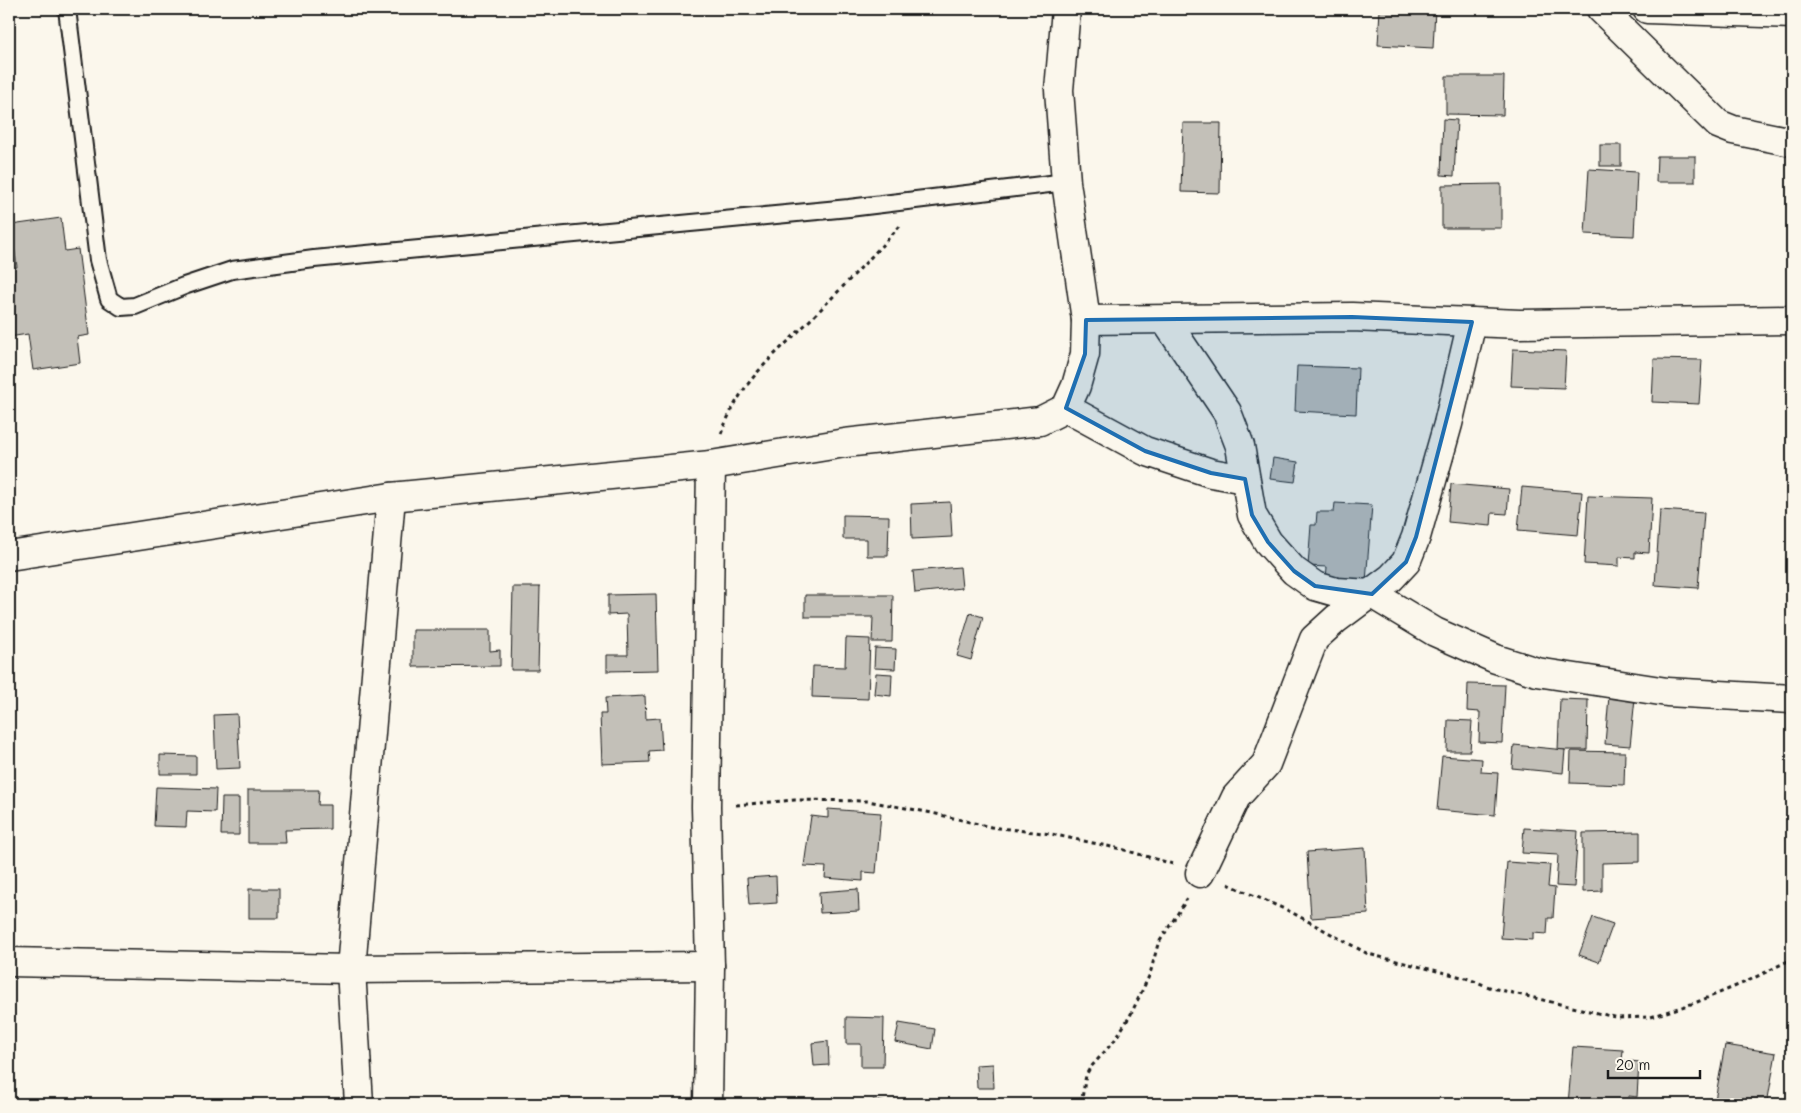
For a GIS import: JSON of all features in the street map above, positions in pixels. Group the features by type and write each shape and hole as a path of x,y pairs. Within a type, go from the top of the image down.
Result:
{"street":[{"path":"9,556 391,497 710,466 845,443 1040,421 1066,408 1076,386 1086,354 1086,320 1066,182 1059,90 1066,9"},
{"path":"1600,9 1718,124 1733,130 1792,142"},
{"path":"1647,9 1792,14"},
{"path":"1086,320 1352,317 1520,324 1792,320"},
{"path":"1165,320 1227,412 1240,446 1252,515 1268,542 1294,571 1315,586 1336,592 1372,594 1435,632 1496,659 1537,672 1667,692 1792,699"},
{"path":"1200,873 1236,797 1266,764 1314,640 1336,619 1372,594 1406,562 1416,537 1448,424 1472,322"},
{"path":"1066,408 1145,451 1210,473 1245,479"},
{"path":"708,1104 710,966 706,808 710,466"},
{"path":"359,1104 351,969 391,497"},
{"path":"9,962 351,969 710,966"}],"lane":[{"path":"67,9 98,260 109,299 120,308 135,306 184,286 241,269 314,259 516,241 1066,182"}],"path":[{"path":"710,466 732,410 743,389 756,372 843,287 926,198"},
{"path":"706,808 794,800 868,801 991,827 1051,834 1122,848 1200,873 1262,898 1368,954 1466,978 1501,990 1619,1018 1651,1017 1697,1002 1746,982 1792,959"},
{"path":"1082,1104 1086,1075 1114,1041 1138,1002 1158,944 1187,898 1200,873"}],"highlighted area":[{"path":"1352,317 1472,322 1416,537 1406,562 1372,594 1315,586 1294,571 1268,542 1252,515 1245,479 1211,473 1145,451 1066,408 1085,354 1086,320"}],"building":[{"path":"1380,9 1435,9 1433,48 1378,45"},
{"path":"1446,76 1504,76 1503,115 1446,114"},
{"path":"1443,119 1457,120 1454,176 1441,175"},
{"path":"1183,123 1221,123 1220,193 1181,192"},
{"path":"1600,145 1621,145 1621,166 1600,166"},
{"path":"1657,156 1695,156 1695,182 1656,182"},
{"path":"1589,169 1637,172 1634,236 1585,234"},
{"path":"1501,184 1501,228 1442,228 1442,185"},
{"path":"61,218 65,251 78,249 89,335 77,337 80,363 33,370 28,334 9,337 9,268 17,267 11,225"},
{"path":"1513,349 1566,351 1564,388 1511,386"},
{"path":"1654,359 1702,360 1699,404 1652,402"},
{"path":"1297,366 1358,368 1356,414 1295,411"},
{"path":"1273,458 1298,462 1295,482 1270,479"},
{"path":"1451,484 1509,489 1507,514 1492,513 1491,526 1448,522"},
{"path":"1522,487 1582,492 1578,535 1518,530"},
{"path":"1588,496 1652,498 1649,553 1635,552 1635,558 1619,557 1619,566 1584,564"},
{"path":"950,502 952,537 912,539 911,504"},
{"path":"1335,503 1372,505 1366,582 1326,579 1327,567 1308,566 1311,525 1316,525 1317,512 1334,512"},
{"path":"1660,510 1704,513 1698,588 1655,585"},
{"path":"843,515 889,516 888,556 867,556 867,539 843,539"},
{"path":"960,567 962,588 915,593 913,571"},
{"path":"513,587 540,587 538,670 511,670"},
{"path":"656,594 658,670 607,671 607,655 628,655 627,614 608,615 608,595"},
{"path":"805,595 893,595 892,642 872,642 873,617 805,617"},
{"path":"970,613 983,617 971,660 957,656"},
{"path":"413,630 490,630 490,651 500,650 500,666 413,667"},
{"path":"846,638 870,639 868,699 812,697 813,666 845,667"},
{"path":"875,648 896,649 895,669 874,668"},
{"path":"876,673 892,674 891,696 874,694"},
{"path":"1468,684 1505,685 1502,743 1479,742 1480,712 1467,711"},
{"path":"645,696 646,719 660,718 662,750 649,751 650,762 602,764 600,714 606,714 605,698"},
{"path":"1609,696 1635,698 1630,746 1605,744"},
{"path":"1560,699 1588,700 1587,750 1558,750"},
{"path":"237,714 240,768 216,769 214,715"},
{"path":"1448,720 1472,721 1470,751 1447,751"},
{"path":"1514,745 1565,750 1563,773 1512,768"},
{"path":"1571,751 1625,752 1624,785 1570,783"},
{"path":"160,755 196,756 196,774 160,774"},
{"path":"1442,756 1482,759 1481,772 1498,773 1495,815 1437,810"},
{"path":"156,787 216,789 215,812 187,811 186,827 154,826"},
{"path":"248,790 319,790 318,805 330,805 330,829 285,830 286,843 248,843"},
{"path":"222,798 239,798 239,835 221,835"},
{"path":"828,809 881,813 876,873 863,872 863,881 825,878 826,867 804,866 811,816 828,818"},
{"path":"1524,828 1578,831 1574,887 1556,886 1558,855 1522,853"},
{"path":"1640,832 1640,862 1602,863 1602,891 1583,892 1583,833"},
{"path":"1365,848 1368,914 1311,918 1307,852"},
{"path":"1507,862 1550,865 1548,887 1555,888 1553,918 1548,918 1547,934 1533,933 1533,940 1501,938"},
{"path":"776,876 777,903 749,905 747,878"},
{"path":"249,889 279,889 279,918 249,918"},
{"path":"858,889 859,911 820,913 819,892"},
{"path":"1593,917 1613,924 1599,962 1579,955"},
{"path":"846,1017 884,1018 883,1067 861,1067 861,1044 846,1044"},
{"path":"899,1023 935,1029 932,1049 895,1042"},
{"path":"828,1041 829,1065 814,1066 812,1043"},
{"path":"1725,1045 1776,1053 1767,1104 1733,1104 1715,1100"},
{"path":"1573,1047 1623,1050 1622,1060 1639,1062 1637,1097 1629,1096 1628,1104 1568,1104"},
{"path":"993,1064 994,1088 977,1088 976,1065"},
{"path":"873,1100 892,1104 872,1104"}]}
